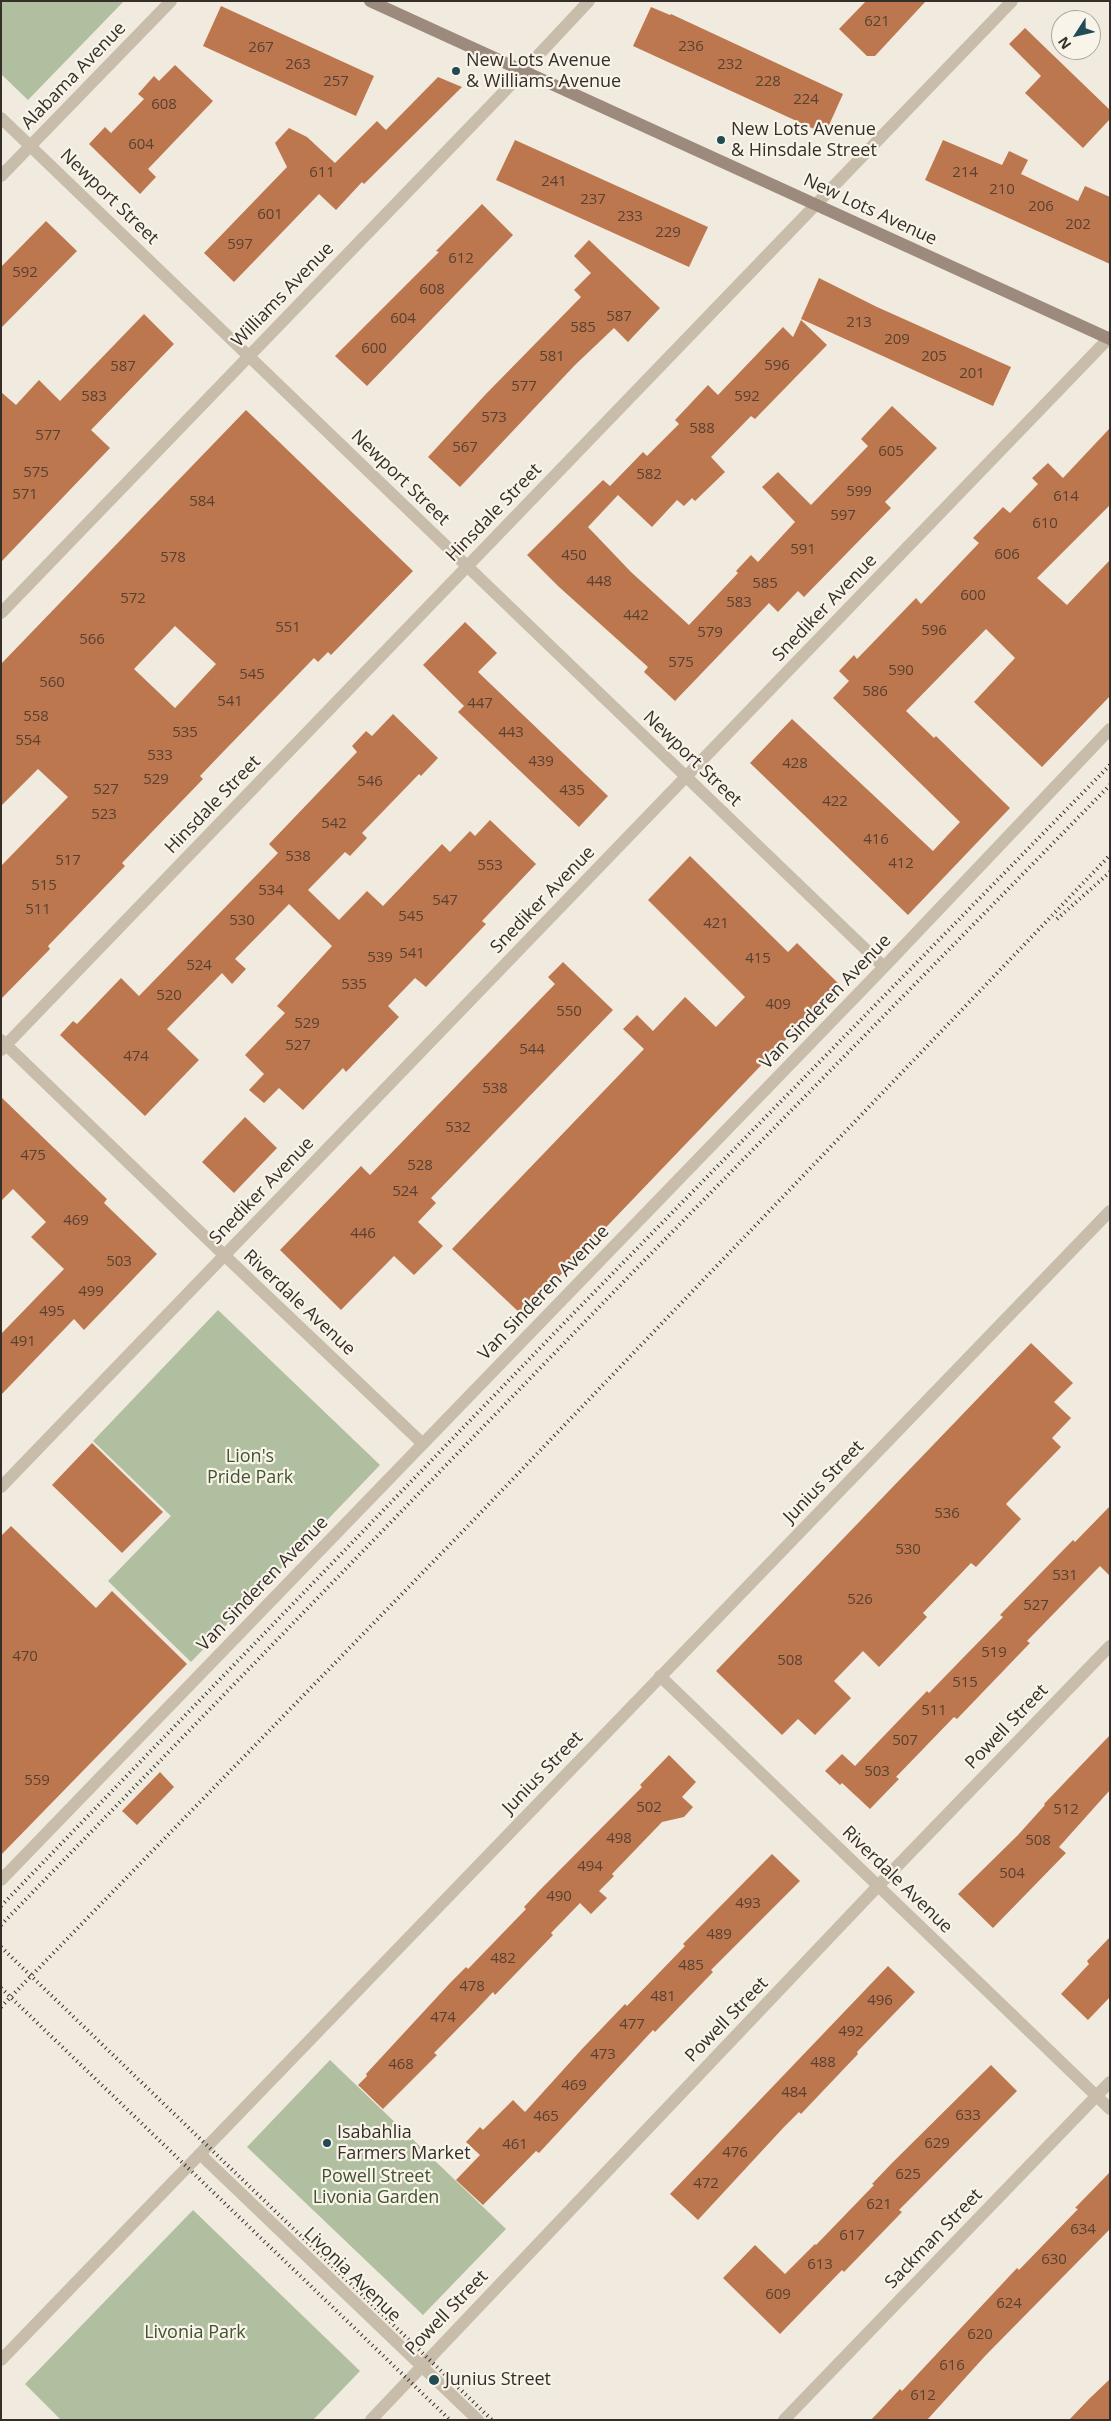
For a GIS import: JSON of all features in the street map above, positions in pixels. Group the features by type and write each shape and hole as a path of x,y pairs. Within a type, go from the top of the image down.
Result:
{"street":[{"name":"Alabama Avenue","path":"1,176 171,1"},
{"name":"Williams Avenue","path":"1,613 589,1"},
{"name":"Hinsdale Street","path":"3,1045 817,205 1012,1"},
{"name":"New Lots Avenue","path":"375,2 1109,338"},
{"name":"Newport Street","path":"1,118 884,967"},
{"name":"Snediker Avenue","path":"1,1487 1109,338"},
{"name":"Van Sinderen Avenue","path":"1,1880 884,967 1110,729"},
{"name":"Riverdale Avenue","path":"3,1045 423,1444"},
{"name":"Junius Street","path":"1,2360 201,2155 660,1676 1110,1211"},
{"name":"Powell Street","path":"371,2420 878,1886 1110,1646"},
{"name":"Riverdale Avenue","path":"660,1676 1110,2109"},
{"name":"Sackman Street","path":"784,2420 1110,2082"},
{"name":"Livonia Avenue","path":"201,2155 478,2420"}],"green space":[{"path":"1,1 124,1 28,100 1,74"},
{"name":"Lion's Pride Park","path":"218,1310 380,1465 191,1662 108,1581 171,1516 93,1441"},
{"name":"Powell Street Livonia Garden","path":"330,2060 506,2229 423,2315 247,2147"},
{"name":"Livonia Park","path":"193,2210 360,2371 313,2420 61,2420 25,2384"}],"building":[{"path":"866,1 926,1 875,56 867,56 839,29"},
{"path":"221,6 374,76 356,116 203,46"},
{"path":"651,7 671,14 843,94 825,134 633,46"},
{"path":"1025,28 1051,53 1051,60 1058,60 1110,110 1110,119 1083,148 1025,93 1041,76 1009,44"},
{"path":"175,65 213,101 148,169 156,177 140,194 89,144 105,127 111,133 144,99 138,94 154,76 159,81"},
{"path":"438,77 462,87 364,184 362,182 336,210 319,194 234,282 204,253 287,167 275,143 289,128 307,137 335,163 377,121 386,130"},
{"path":"515,140 708,227 689,267 496,180"},
{"path":"943,140 1002,165 1009,151 1028,160 1021,174 1078,201 1085,186 1110,197 1110,264 925,180"},
{"path":"482,204 513,235 367,386 335,356 439,252 436,251"},
{"path":"46,221 77,251 1,328 1,267"},
{"path":"589,240 660,308 628,342 614,328 575,365 460,487 428,457 485,395 581,297 574,290 591,273 574,256"},
{"path":"819,278 877,307 1011,367 993,406 801,319"},
{"path":"144,314 174,344 91,430 110,448 1,562 1,392 16,405 39,380 60,401"},
{"path":"801,320 827,345 755,419 751,416 711,457 725,472 695,501 692,498 684,506 677,500 652,527 618,495 588,527 631,572 689,625 738,573 736,571 751,555 758,562 795,522 762,487 778,472 811,505 868,446 861,439 892,406 937,448 885,502 891,508 804,597 798,591 778,612 769,603 675,701 644,672 648,667 558,586 527,555 603,480 610,486 643,452 647,456 679,424 675,420 708,385 718,395 783,327 793,337"},
{"path":"246,410 413,571 331,655 328,652 318,662 314,658 222,753 200,776 203,779 122,863 125,866 48,946 50,949 1,999 1,866 68,797 38,769 1,806 1,664","holes":["175,626 216,664 175,708 134,669"]},
{"path":"1110,428 1110,505 1037,578 1067,605 1110,560 1110,696 1042,767 974,702 1015,658 986,629 906,711 934,738 936,736 1010,808 908,915 750,763 792,719 933,851 960,822 833,698 849,681 839,671 854,655 857,659 916,598 921,604 979,543 973,538 1003,507 1010,513 1038,484 1032,478 1048,463 1063,478"},
{"path":"465,622 497,653 478,672 608,796 579,827 458,712 464,706 423,665"},
{"path":"393,714 438,758 421,776 419,774 362,833 367,838 350,856 345,852 308,890 339,920 367,891 383,906 442,844 450,852 470,831 475,836 490,820 536,864 482,921 486,924 426,987 415,978 388,1006 399,1017 346,1072 343,1068 303,1110 279,1088 264,1103 249,1090 264,1074 245,1055 285,1013 277,1006 332,946 289,904 235,959 246,969 232,984 222,973 167,1029 199,1060 145,1116 60,1035 73,1021 77,1024 121,978 139,996 278,853 269,844 357,752 352,746 366,731 372,736"},
{"path":"690,856 788,952 797,943 839,984 522,1315 452,1249 644,1049 623,1029 637,1015 653,1031 685,997 716,1027 745,997 648,900"},
{"path":"563,962 613,1010 431,1198 436,1203 418,1222 443,1246 414,1275 394,1256 341,1310 280,1250 361,1166 370,1175 555,984 548,977"},
{"path":"1,1097 107,1199 104,1203 157,1254 84,1330 74,1319 1,1395 1,1334 64,1269 31,1237 46,1222 13,1189 1,1201"},
{"path":"245,1117 277,1148 234,1193 202,1162"},
{"path":"1031,1343 1073,1383 1054,1402 1071,1418 1052,1438 1061,1447 1006,1504 1021,1519 976,1567 971,1563 923,1613 927,1617 879,1667 863,1651 834,1681 851,1698 815,1735 798,1719 782,1735 716,1671"},
{"path":"92,1443 163,1512 122,1553 52,1485"},
{"path":"1110,1506 1110,1576 1100,1566 1027,1641 1030,1643 957,1719 954,1717 896,1777 899,1779 870,1809 842,1783 840,1785 825,1771 842,1754 855,1766 927,1691 929,1693 1003,1617 1000,1615 1073,1540 1075,1542"},
{"path":"11,1526 96,1608 112,1591 187,1664 1,1855 1,1536"},
{"path":"1110,1735 1110,1790 1059,1847 1066,1853 993,1928 958,1894 1018,1835 1044,1804"},
{"path":"669,1755 696,1782 682,1797 693,1807 684,1817 662,1822 612,1874 614,1876 599,1891 607,1898 591,1914 580,1903 551,1933 553,1935 495,1995 493,1992 434,2053 437,2055 383,2109 358,2085 367,2076 366,2074 451,1982 466,1967 468,1969 526,1909 524,1907 538,1892 642,1787 640,1785"},
{"path":"160,1772 174,1787 137,1825 122,1811"},
{"path":"772,1854 800,1881 711,1970 713,1972 655,2032 653,2030 539,2153 536,2151 483,2205 456,2180 480,2155 466,2142 480,2127 483,2130 513,2100 525,2112 625,2004 627,2006 685,1946 683,1944"},
{"path":"1110,1937 1110,1997 1088,2020 1061,1994 1089,1964 1087,1961"},
{"path":"888,1966 915,1992 801,2114 799,2112 784,2127 698,2220 670,2194"},
{"path":"991,2065 1017,2091 899,2210 902,2212 844,2272 842,2270 780,2334 723,2278 755,2245 785,2274 874,2185 872,2184 891,2164"},
{"path":"1110,2172 1110,2229 986,2355 927,2420 871,2420 900,2389 902,2391 1017,2268 1019,2270 1078,2209 1075,2208"},
{"path":"1110,2379 1110,2420 1069,2420 1089,2399"}],"railway":[{"path":"1,1906 570,1317 1110,765"},
{"path":"1,1925 635,1270 1110,785"},
{"path":"1,2007 465,1529 1110,855"},
{"path":"1057,919 1110,872"},
{"path":"1,1947 492,2420"},
{"path":"1,1988 450,2420"}],"place":[{"name":"New Lots Avenue & Williams Avenue","path":"456,71"},
{"name":"New Lots Avenue & Hinsdale Street","path":"721,140"},
{"name":"Isabahlia Farmers Market","path":"327,2143"},
{"name":"Junius Street","path":"434,2380"}]}
